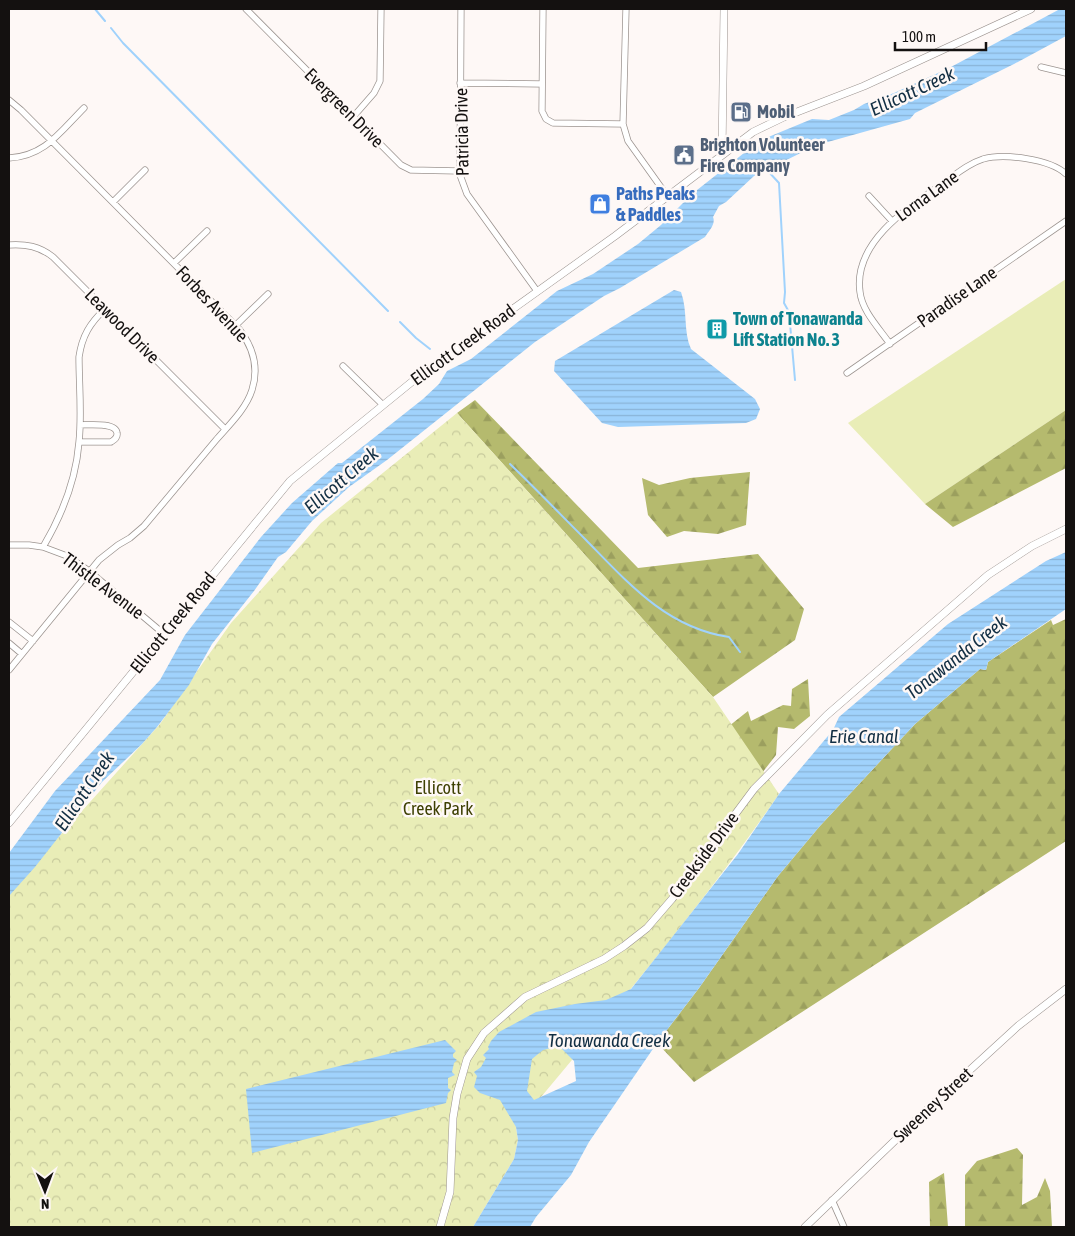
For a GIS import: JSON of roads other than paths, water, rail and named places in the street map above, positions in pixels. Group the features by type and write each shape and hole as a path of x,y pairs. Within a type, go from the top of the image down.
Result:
{"street":[{"name":"Evergreen Drive","path":"246,9 401,165 418,170 460,171"},
{"path":"353,117 374,93 380,81 381,9"},
{"name":"Patricia Drive","path":"461,9 460,171 467,194 537,291"},
{"path":"543,9 543,115 549,122 624,124"},
{"path":"626,9 624,124 628,141 668,197"},
{"path":"722,154 724,9"},
{"name":"Ellicott Creek Road","path":"9,823 290,481 383,405 462,344 668,197 740,140 766,125 864,86 1031,9"},
{"path":"1041,67 1066,73"},
{"path":"460,84 542,84"},
{"name":"Forbes Avenue","path":"9,100 236,325 250,346 254,356 255,373 249,398 225,429 144,526 130,538 108,552 89,571 9,670"},
{"path":"9,158 30,154 45,147 84,108"},
{"name":"Lorna Lane","path":"890,344 865,308 859,284 868,253 882,231 904,210 971,164 989,158 1008,156 1048,163 1066,174"},
{"path":"113,202 146,170"},
{"path":"869,196 892,222"},
{"name":"Paradise Lane","path":"847,374 1066,221"},
{"path":"174,263 207,231"},
{"name":"Leawood Drive","path":"9,245 31,246 53,257 225,429"},
{"path":"236,325 268,294"},
{"path":"43,547 58,521 73,478 80,425 80,346 83,336 105,309"},
{"path":"343,366 383,405"},
{"path":"79,442 111,442 117,438 118,433 110,425 80,425"},
{"name":"Creekside Drive","path":"440,1227 450,1192 453,1118 458,1094 467,1059 484,1033 525,997 604,959 647,928 672,899 754,789 827,715 988,575 1032,546 1066,529"},
{"name":"Thistle Avenue","path":"9,545 43,547 67,556 89,571 164,634"},
{"path":"9,622 33,640"},
{"path":"9,643 22,654"},
{"name":"Sweeney Street","path":"805,1227 1018,1026 1066,989"},
{"path":"832,1200 844,1227"}],"water":[{"name":"Ellicott Creek","path":"1060,9 1066,9 1066,36 915,113 910,119 817,145 754,176 726,202 719,206 713,217 713,225 705,237 604,296 535,342 387,460 349,487 312,521 286,552 278,557 212,644 189,685 157,727 102,782 35,867 9,896 9,853 55,791 160,680 185,635 261,537 292,503 338,463 342,463 423,399 439,384 447,371 471,359 557,291 593,274 638,244 661,225 692,194 766,138 812,119 829,120 894,93 949,68"},
{"path":"674,290 681,292 687,335 691,349 755,399 760,409 756,419 746,423 618,427 602,423 554,371 555,361"},
{"path":"1066,552 1066,609 988,662 986,670 980,669 915,724 819,827 778,876 699,988 657,1043 589,1142 571,1175 530,1227 473,1227 514,1159 518,1140 516,1127 500,1100 480,1093 474,1087 477,1076 474,1072 481,1067 486,1058 483,1055 489,1049 491,1041 499,1032 536,1012 606,1000 631,989 738,854 779,794 833,730 839,717 948,624 1046,561","holes":["559,1046 574,1061 576,1081 534,1100 527,1091 532,1059 543,1050"]},
{"path":"445,1040 456,1051 453,1057 457,1060 454,1063 452,1072 455,1075 448,1078 448,1088 451,1090 448,1093 446,1103 252,1153 246,1089"}],"waterway":[{"path":"95,9 105,21"},
{"path":"111,28 123,43 388,311"},
{"path":"767,170 779,183 784,303 789,312 795,380"},
{"path":"400,322 430,349"},
{"path":"510,464 617,572 650,601 686,624 707,632 729,637 740,652"}],"place":[{"name":"Mobil","path":"741,112"},
{"name":"Brighton Volunteer Fire Company","path":"684,155"},
{"name":"Paths Peaks & Paddles","path":"600,204"},
{"name":"Town of Tonawanda Lift Station No. 3","path":"717,329"}],"water label":[{"name":"Tonawanda Creek","path":"956,657"},
{"name":"Erie Canal","path":"864,736"},
{"name":"Tonawanda Creek","path":"609,1040"}],"park label":[{"name":"Ellicott Creek Park","path":"438,798"}]}
